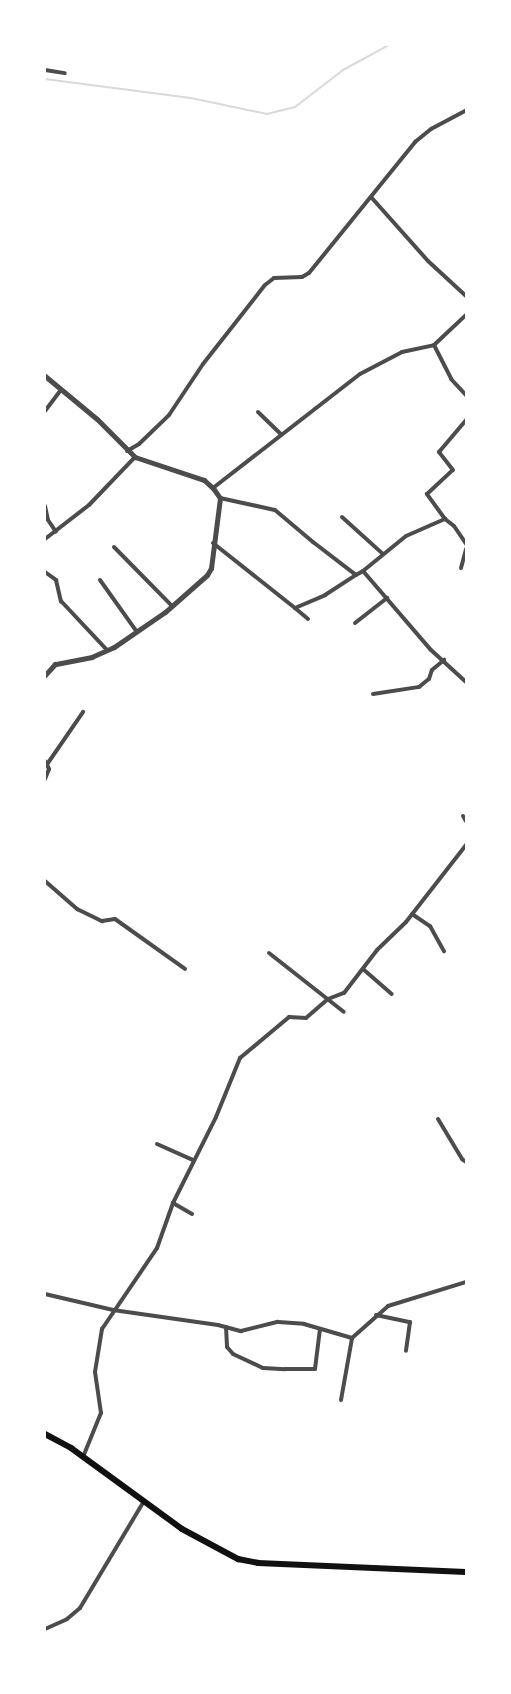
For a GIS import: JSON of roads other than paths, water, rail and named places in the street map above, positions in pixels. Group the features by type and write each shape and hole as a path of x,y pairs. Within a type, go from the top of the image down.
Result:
{"main road":[{"path":"45,1434 222,1552 248,1562 466,1572"}],"street":[{"path":"45,70 65,73"},
{"path":"127,451 139,444 169,415 203,364 265,285 274,278 302,277 309,273 415,142 431,129 466,110"},
{"path":"371,197 428,261 466,296"},
{"path":"213,488 281,434 378,363 402,352 434,345 466,315"},
{"path":"434,345 451,379 466,395"},
{"path":"45,376 97,419 135,457 204,480 220,498 282,514 313,543 356,575"},
{"path":"45,411 61,390"},
{"path":"258,412 281,434"},
{"path":"466,420 439,452 453,470 427,494 466,544"},
{"path":"45,539 106,489 135,457"},
{"path":"45,675 56,664 92,657 107,651 172,606 209,572 220,498"},
{"path":"45,506 48,520 56,532"},
{"path":"342,517 383,554"},
{"path":"295,608 325,596 363,571 412,532 445,519"},
{"path":"212,542 308,619"},
{"path":"114,547 172,606"},
{"path":"461,568 466,549"},
{"path":"363,571 431,650 466,682"},
{"path":"45,572 56,580 61,601 107,651"},
{"path":"100,580 137,632"},
{"path":"355,623 387,598"},
{"path":"373,694 419,687 429,679 432,670 444,660"},
{"path":"45,779 47,762 83,712"},
{"path":"463,816 466,821"},
{"path":"82,1457 101,1413 95,1380 99,1338 113,1310 154,1253 173,1203 216,1117 243,1054 289,1017 306,1018 328,999 344,993 380,946 404,926 466,845"},
{"path":"45,881 77,909 102,921 116,919 185,969"},
{"path":"412,914 430,926 444,951"},
{"path":"269,953 344,1012"},
{"path":"363,969 392,994"},
{"path":"438,1119 466,1162"},
{"path":"156,1144 193,1160"},
{"path":"173,1203 192,1214"},
{"path":"341,1400 352,1338 376,1314 388,1306 466,1282"},
{"path":"45,1294 113,1310 226,1327 244,1332 265,1323 278,1322 304,1324 352,1338"},
{"path":"376,1314 410,1322 406,1351"},
{"path":"226,1327 227,1347 233,1354 248,1363 263,1368 285,1369 315,1369 320,1329"},
{"path":"45,1629 72,1616 82,1604 144,1502"}],"waterway":[{"path":"45,79 191,98 267,114 295,107 343,70 389,45"}]}
